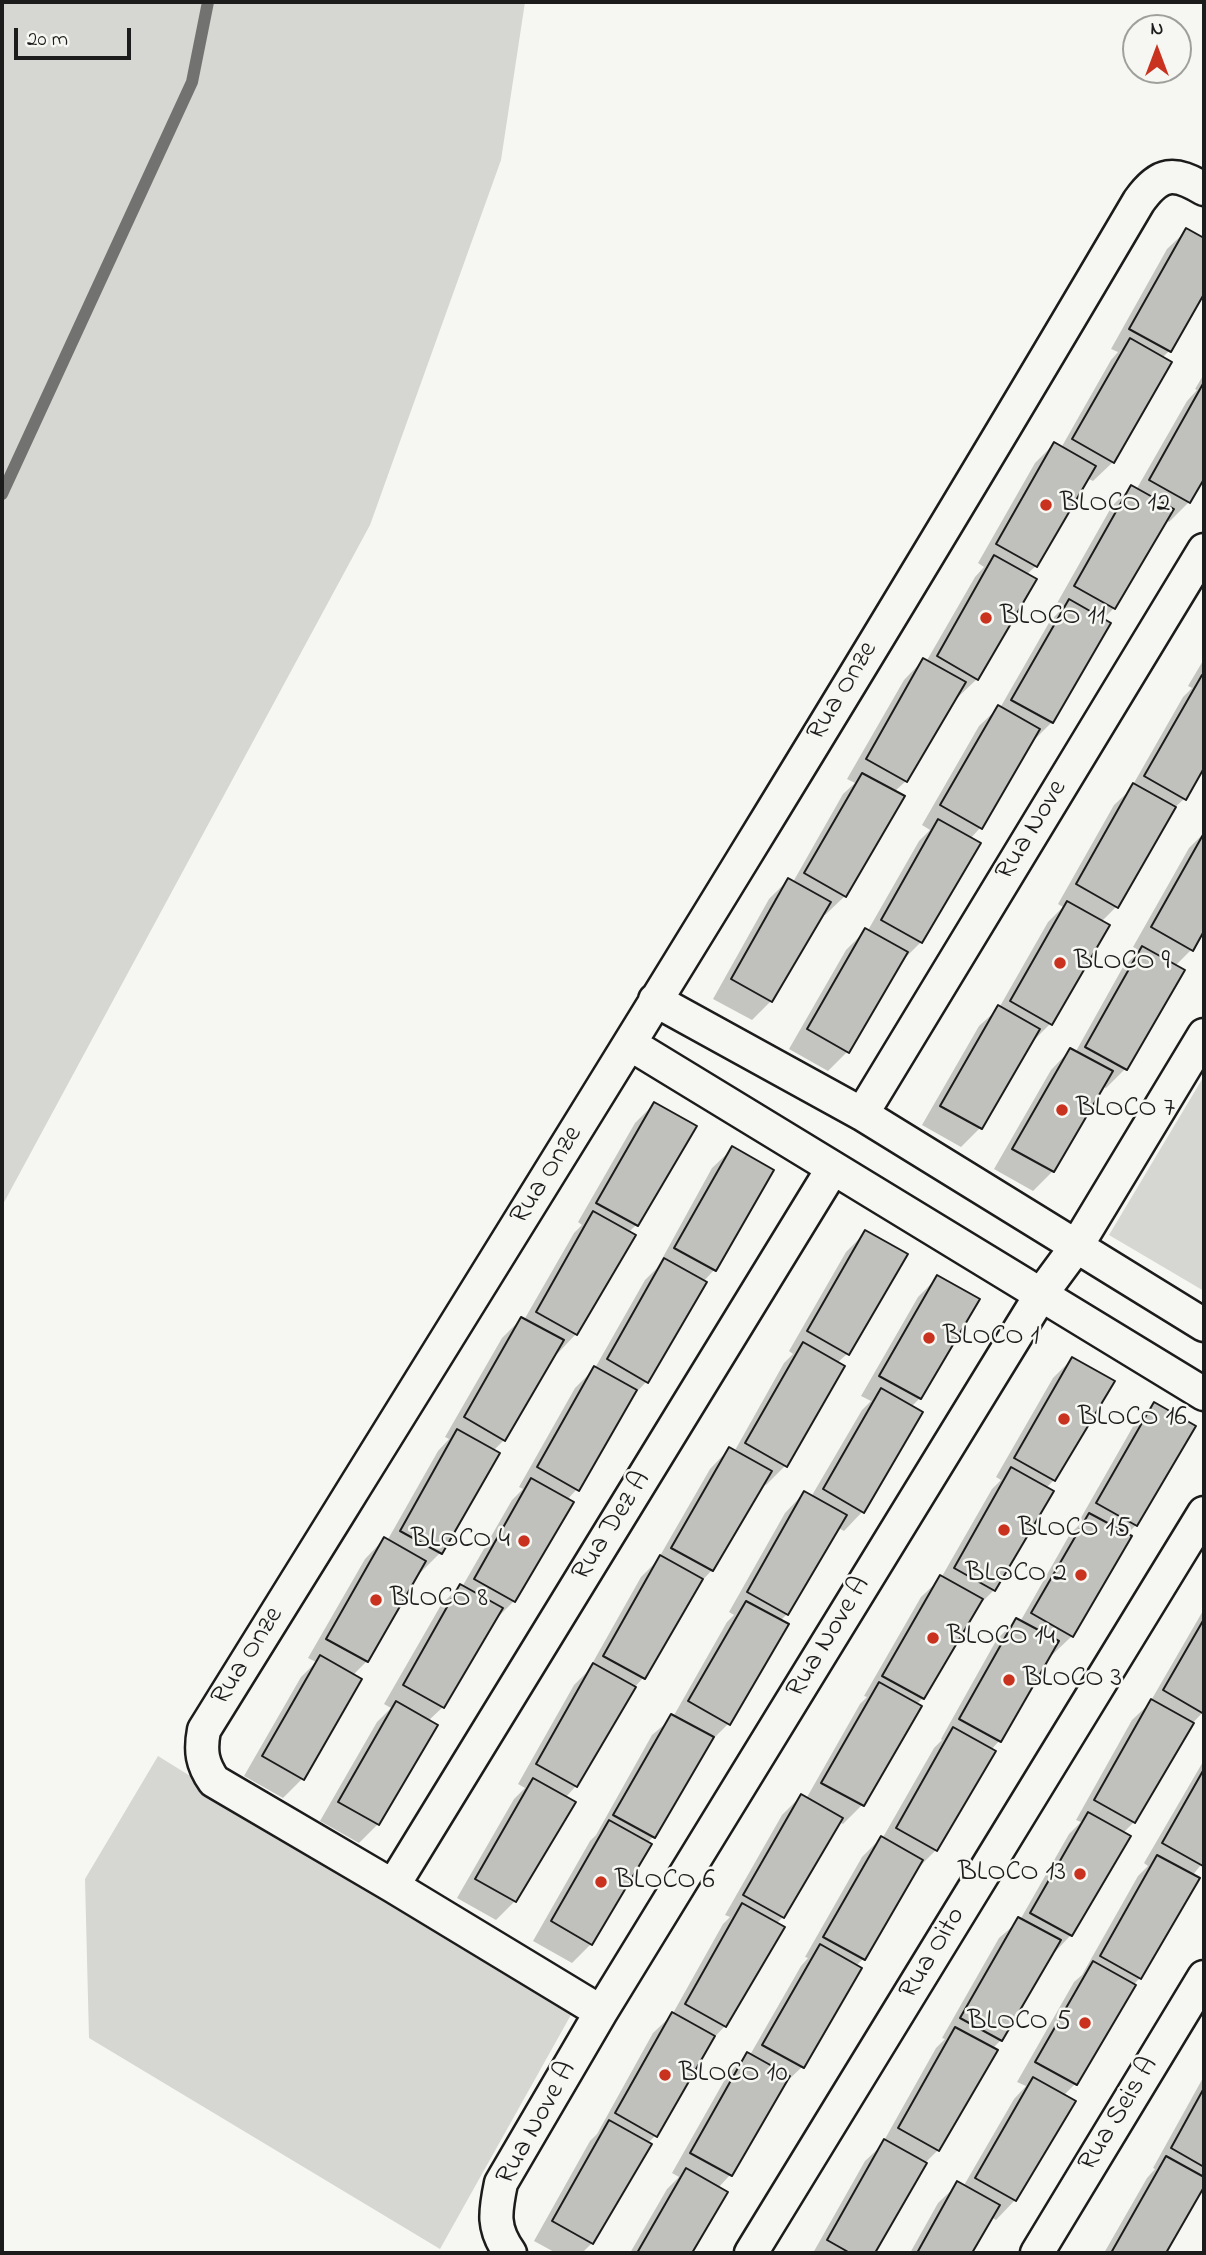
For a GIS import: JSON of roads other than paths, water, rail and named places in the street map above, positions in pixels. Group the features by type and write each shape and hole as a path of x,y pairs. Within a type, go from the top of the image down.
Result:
{"street":[{"name":"Rua Onze","path":"601,2012 214,1781 204,1767 201,1748 204,1730 630,1044 1010,420 1139,201 1150,186 1163,178 1185,178 1204,190"},
{"name":"Rua Nove","path":"862,1114 1204,550"},
{"path":"655,1000 862,1114 1204,1325"},
{"name":"Rua Nove A","path":"510,2253 501,2241 495,2212 501,2183 601,2012 1042,1293 1076,1247 1204,1035"},
{"path":"630,1044 1204,1394"},
{"name":"Rua Dez A","path":"393,1886 833,1168"},
{"name":"Rua Oito","path":"751,2253 1204,1513"},
{"name":"Rua Seis A","path":"1037,2253 1204,1977"}],"waterway":[{"path":"2,494 192,82 208,2"}],"place":[{"name":"BLOCO 12","path":"1046,505"},
{"name":"BLOCO 11","path":"986,618"},
{"name":"BLOCO 9","path":"1060,963"},
{"name":"BLOCO 7","path":"1062,1110"},
{"name":"BLOCO 1","path":"929,1338"},
{"name":"BLOCO 16","path":"1064,1419"},
{"name":"BLOCO 15","path":"1004,1530"},
{"name":"BLOCO 4","path":"524,1541"},
{"name":"BLOCO 2","path":"1081,1575"},
{"name":"BLOCO 8","path":"376,1600"},
{"name":"BLOCO 14","path":"933,1638"},
{"name":"BLOCO 3","path":"1009,1680"},
{"name":"BLOCO 13","path":"1080,1874"},
{"name":"BLOCO 6","path":"601,1882"},
{"name":"BLOCO 5","path":"1085,2023"},
{"name":"BLOCO 10","path":"665,2075"}]}
